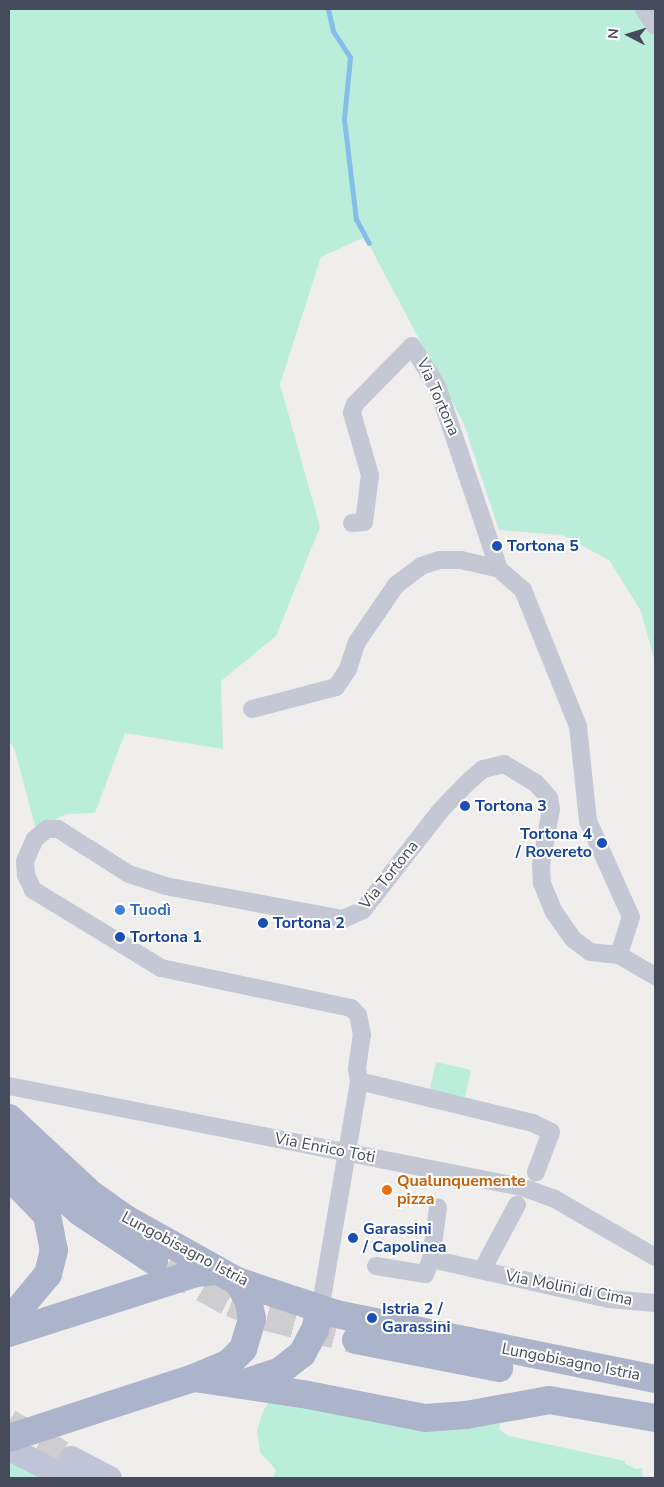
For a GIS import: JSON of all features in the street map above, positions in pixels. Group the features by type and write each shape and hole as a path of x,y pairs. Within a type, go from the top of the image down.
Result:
{"main road":[{"name":"Lungobisagno Istria","path":"9,1118 92,1195 126,1219 228,1276 320,1310 655,1379"},
{"name":"Lungobisagno Istria","path":"9,1150 80,1212 154,1261"},
{"path":"9,1176 47,1215 54,1250 48,1274 9,1321"},
{"path":"9,1333 196,1272 228,1276 252,1309 248,1340 229,1363 194,1378 9,1438"},
{"path":"238,1384 267,1377 297,1358 310,1342 320,1310"},
{"name":"Lungobisagno Istria","path":"356,1340 655,1398"},
{"path":"194,1378 238,1384 425,1418 466,1415 548,1400 655,1418"},
{"path":"9,1425 46,1426"},
{"path":"9,1448 69,1468 110,1478"}],"street":[{"path":"644,9 655,26"},
{"name":"Via Tortona","path":"320,1310 359,1081 357,1069 362,1035 358,1015 351,1008 161,968 33,890 26,875 25,861 35,839 47,828 58,829 129,874 165,886 343,919 363,910 440,811 468,782 483,769 504,764 536,783 549,798 551,809 541,865 542,883 554,912 583,949 619,955 631,917 588,820 578,726 522,590 499,569 436,386 412,346 355,404 352,413 370,476 364,522 352,523"},
{"name":"Via Tortona","path":"252,709 336,687 348,669 357,642 396,585 421,566 439,560 461,560 499,569"},
{"path":"619,955 655,976"},
{"path":"359,1081 533,1123 551,1132 536,1172"},
{"name":"Via Enrico Toti","path":"9,1086 536,1191 655,1257"},
{"name":"Via Molini di Cima","path":"482,1270 517,1205"},
{"path":"376,1266 424,1274 431,1258 438,1207"},
{"name":"Via Molini di Cima","path":"431,1258 609,1299 655,1303"}],"green space":[{"path":"9,9 655,9 655,663 641,611 609,560 562,535 499,530 464,424 365,237 321,257 280,384 320,527 276,636 221,681 223,749 125,733 95,813 66,814 36,829 14,748 9,741"},
{"path":"436,1062 471,1070 465,1097 430,1089"},
{"path":"273,1396 502,1413 499,1429 509,1436 625,1461 625,1464 636,1469 642,1468 643,1478 273,1478 276,1470 260,1452 257,1431 263,1411"},
{"path":"9,1459 53,1478 9,1478"}],"waterway":[{"path":"328,9 333,31 350,57 344,119 356,219 369,243"}],"tunnel":[{"path":"166,1268 231,1303 267,1317 356,1340"},
{"path":"9,1421 71,1458"}],"place":[{"name":"Tortona 5","path":"497,546"},
{"name":"Tortona 3","path":"465,806"},
{"name":"Tortona 4 / Rovereto","path":"602,843"},
{"name":"Tuodì","path":"120,910"},
{"name":"Tortona 2","path":"263,923"},
{"name":"Tortona 1","path":"120,937"},
{"name":"Qualunquemente pizza","path":"387,1190"},
{"name":"Garassini / Capolinea","path":"353,1238"},
{"name":"Istria 2 / Garassini","path":"372,1318"}]}
